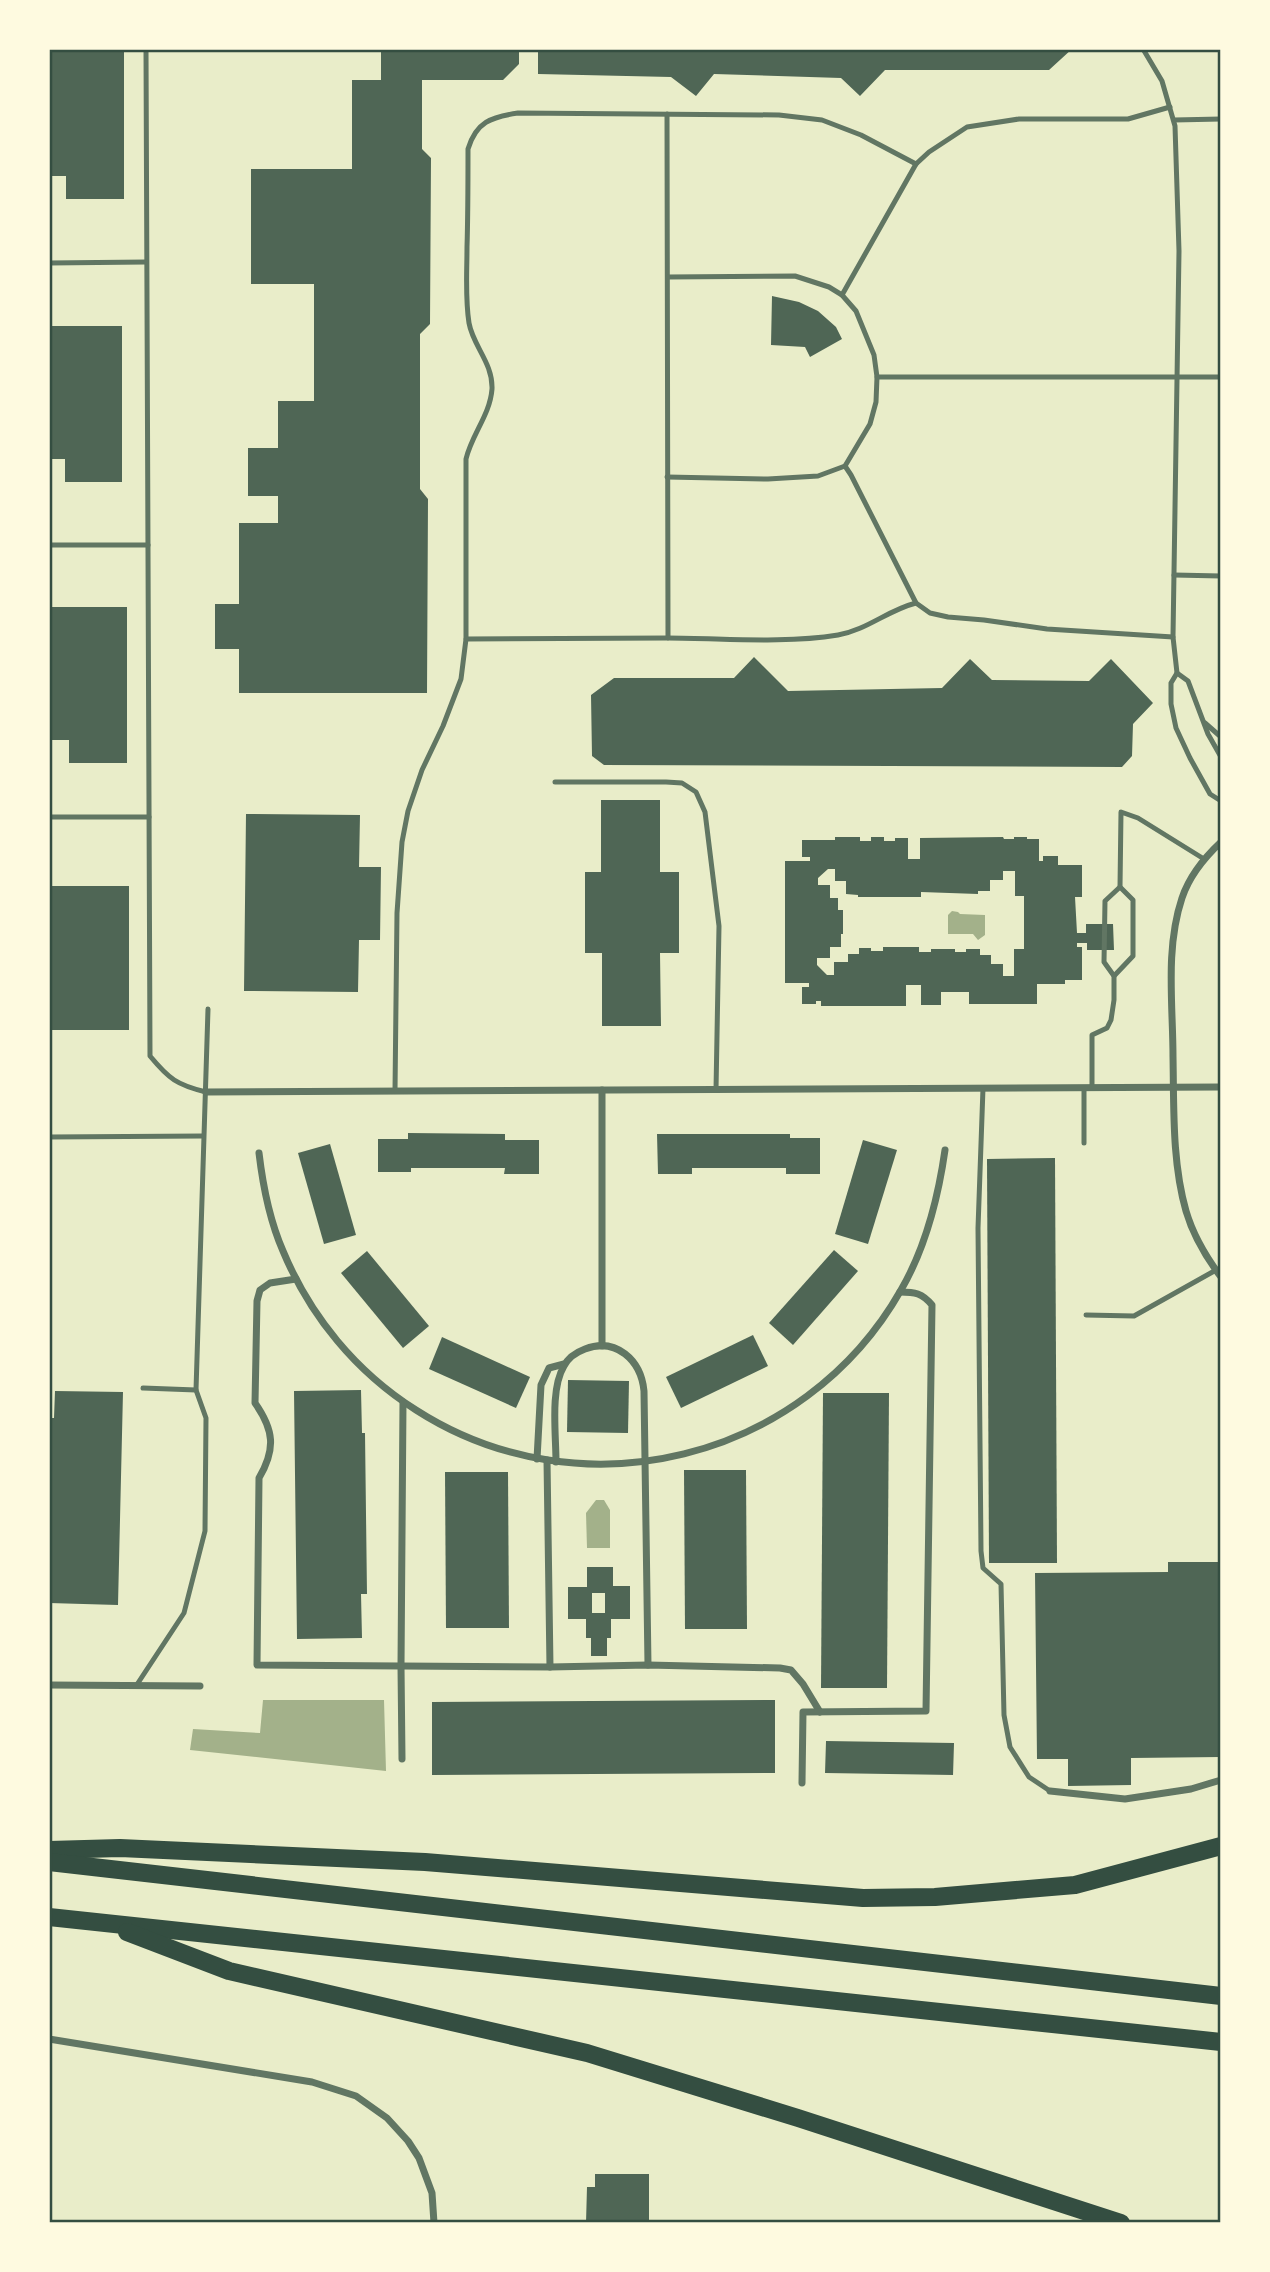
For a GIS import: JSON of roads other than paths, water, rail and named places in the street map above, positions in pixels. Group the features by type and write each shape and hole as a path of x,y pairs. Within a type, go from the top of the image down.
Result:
{"highway":[{"path":"49,1850 120,1848 425,1862 863,1898 935,1897 1075,1885 1218,1847"},
{"path":"49,1862 1221,1996"},
{"path":"49,1917 1221,2042"},
{"path":"104,1923 229,1971 587,2053 1121,2223"}],"street":[{"path":"1218,1273 1205,1257 1186,1212 1177,1167 1172,1088 1174,1060 1171,962 1182,896 1204,859 1221,842"},
{"path":"206,1092 1221,1087"},
{"path":"602,1090 602,1346"},
{"path":"258,1153 271,1218 296,1279 332,1334 377,1382 403,1402 460,1434 490,1447 537,1459 587,1465 647,1462 716,1446 775,1418 829,1379 874,1331 900,1292 922,1246 933,1214 945,1150"},
{"path":"296,1279 270,1283 260,1290 257,1301 255,1403 271,1434 266,1466 258,1478 257,1665 648,1665 792,1670 820,1712"},
{"path":"802,1783 803,1712 926,1711 932,1305 924,1295 900,1292"},
{"path":"537,1459 541,1385 549,1368 564,1364 580,1351 602,1346 624,1352 639,1368 644,1391 648,1665"},
{"path":"556,1462 556,1391 564,1364"},
{"path":"402,1759 403,1402"},
{"path":"547,1460 550,1667"},
{"path":"49,1685 200,1686"},
{"path":"1049,1791 1125,1799 1191,1789 1221,1780"},
{"path":"49,2039 312,2082 356,2096 387,2118 419,2158 432,2193 434,2223"}],"lane":[{"path":"146,49 150,1056 167,1077 183,1086 206,1092"},
{"path":"1143,49 1162,81 1174,120 1179,251 1173,637 1177,673 1171,682 1171,704 1176,727 1189,758 1210,794 1221,802"},
{"path":"842,295 916,164 967,127 1019,119 1128,119 1170,107"},
{"path":"395,1091 397,913 402,842 408,811 422,770 461,679 466,639 466,459 486,416 492,391 492,376 470,327 467,299 468,149 473,134 491,120 518,113 769,114 822,120 861,135 916,164"},
{"path":"667,114 667,638"},
{"path":"1174,120 1221,120"},
{"path":"49,263 146,262"},
{"path":"667,277 795,276 829,287 842,295 856,311 867,333 877,377 876,402 870,424 845,466 807,477 667,477"},
{"path":"877,377 1221,377"},
{"path":"845,466 916,603 930,612 948,617 1047,629 1173,637"},
{"path":"49,545 148,545"},
{"path":"1174,575 1221,576"},
{"path":"466,639 788,640 858,631 916,603"},
{"path":"1177,673 1188,681 1203,721 1221,757"},
{"path":"1203,721 1221,737"},
{"path":"555,782 682,783 696,792 705,812 719,926 716,1090"},
{"path":"1114,976 1133,956 1133,900 1120,887 1121,812 1139,818 1204,859"},
{"path":"49,817 149,817"},
{"path":"1084,1143 1092,1035 1107,1028 1111,1020 1114,976 1104,962 1105,901 1120,887"},
{"path":"136,1686 184,1614 205,1531 206,1418 196,1390 208,1009"},
{"path":"983,1088 978,1228 982,1551 984,1568 1001,1584 1004,1716 1010,1746 1029,1777 1049,1791"},
{"path":"49,1137 203,1136"},
{"path":"1086,1315 1134,1315 1218,1273"},
{"path":"143,1388 196,1390"}]}
